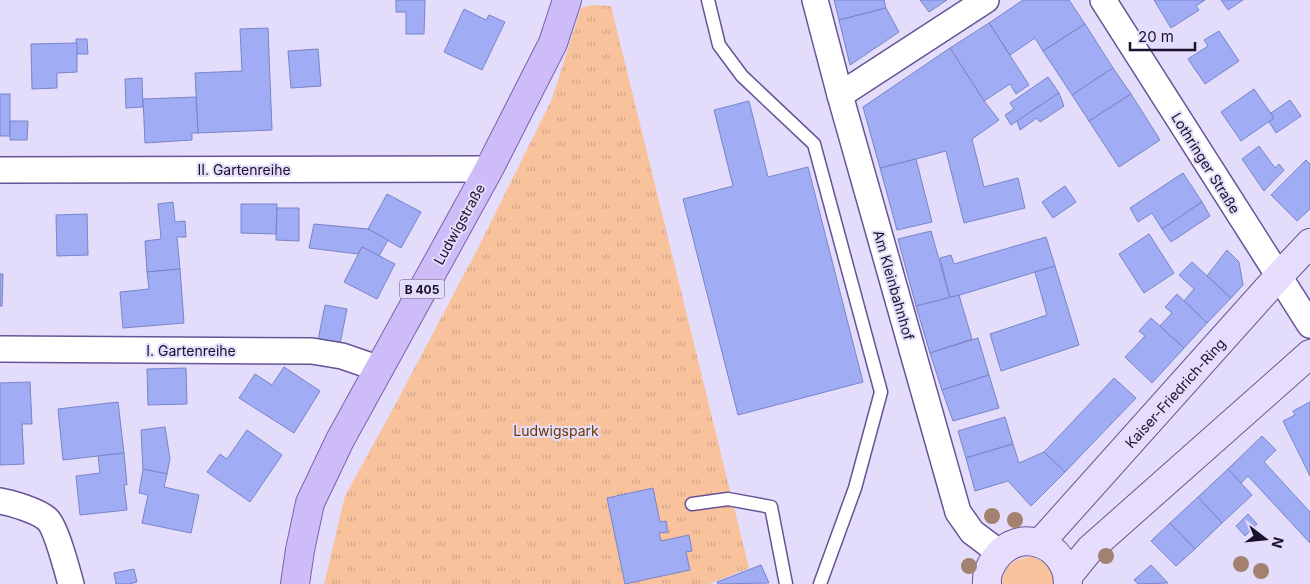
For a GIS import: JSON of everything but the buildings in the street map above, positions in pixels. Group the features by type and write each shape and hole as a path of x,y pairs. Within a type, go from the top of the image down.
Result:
{"main road":[{"name":"Ludwigstraße","path":"295,584 310,503 340,440 489,169 553,43 567,0"}],"street":[{"name":"Am Kleinbahnhof","path":"815,0 958,512 972,532 1000,553"},
{"path":"840,95 986,0"},
{"name":"Lothringer Straße","path":"1103,0 1310,326"},
{"name":"II. Gartenreihe","path":"0,170 489,169"},
{"name":"Kaiser-Friedrich-Ring","path":"1040,543 1310,243"},
{"name":"I. Gartenreihe","path":"0,349 312,351 342,356 380,369"},
{"path":"1068,580 1090,549 1310,354"},
{"path":"0,502 28,509 47,519 55,534 71,584"},
{"path":"987,584 991,565 1000,553 1012,545 1026,541 1040,543 1050,548 1059,556 1065,565 1068,580"}],"lane":[{"path":"708,0 719,45 742,76 814,144 881,392 855,488 820,584"},
{"path":"692,504 728,499 770,508 786,584"}],"green space":[{"name":"Ludwigspark","path":"592,5 611,6 749,568 709,584 324,584 345,496 478,248 552,99 581,8"},
{"path":"1032,557 1048,566 1054,579 1054,584 1002,584 1005,572 1011,564 1020,559"}]}
